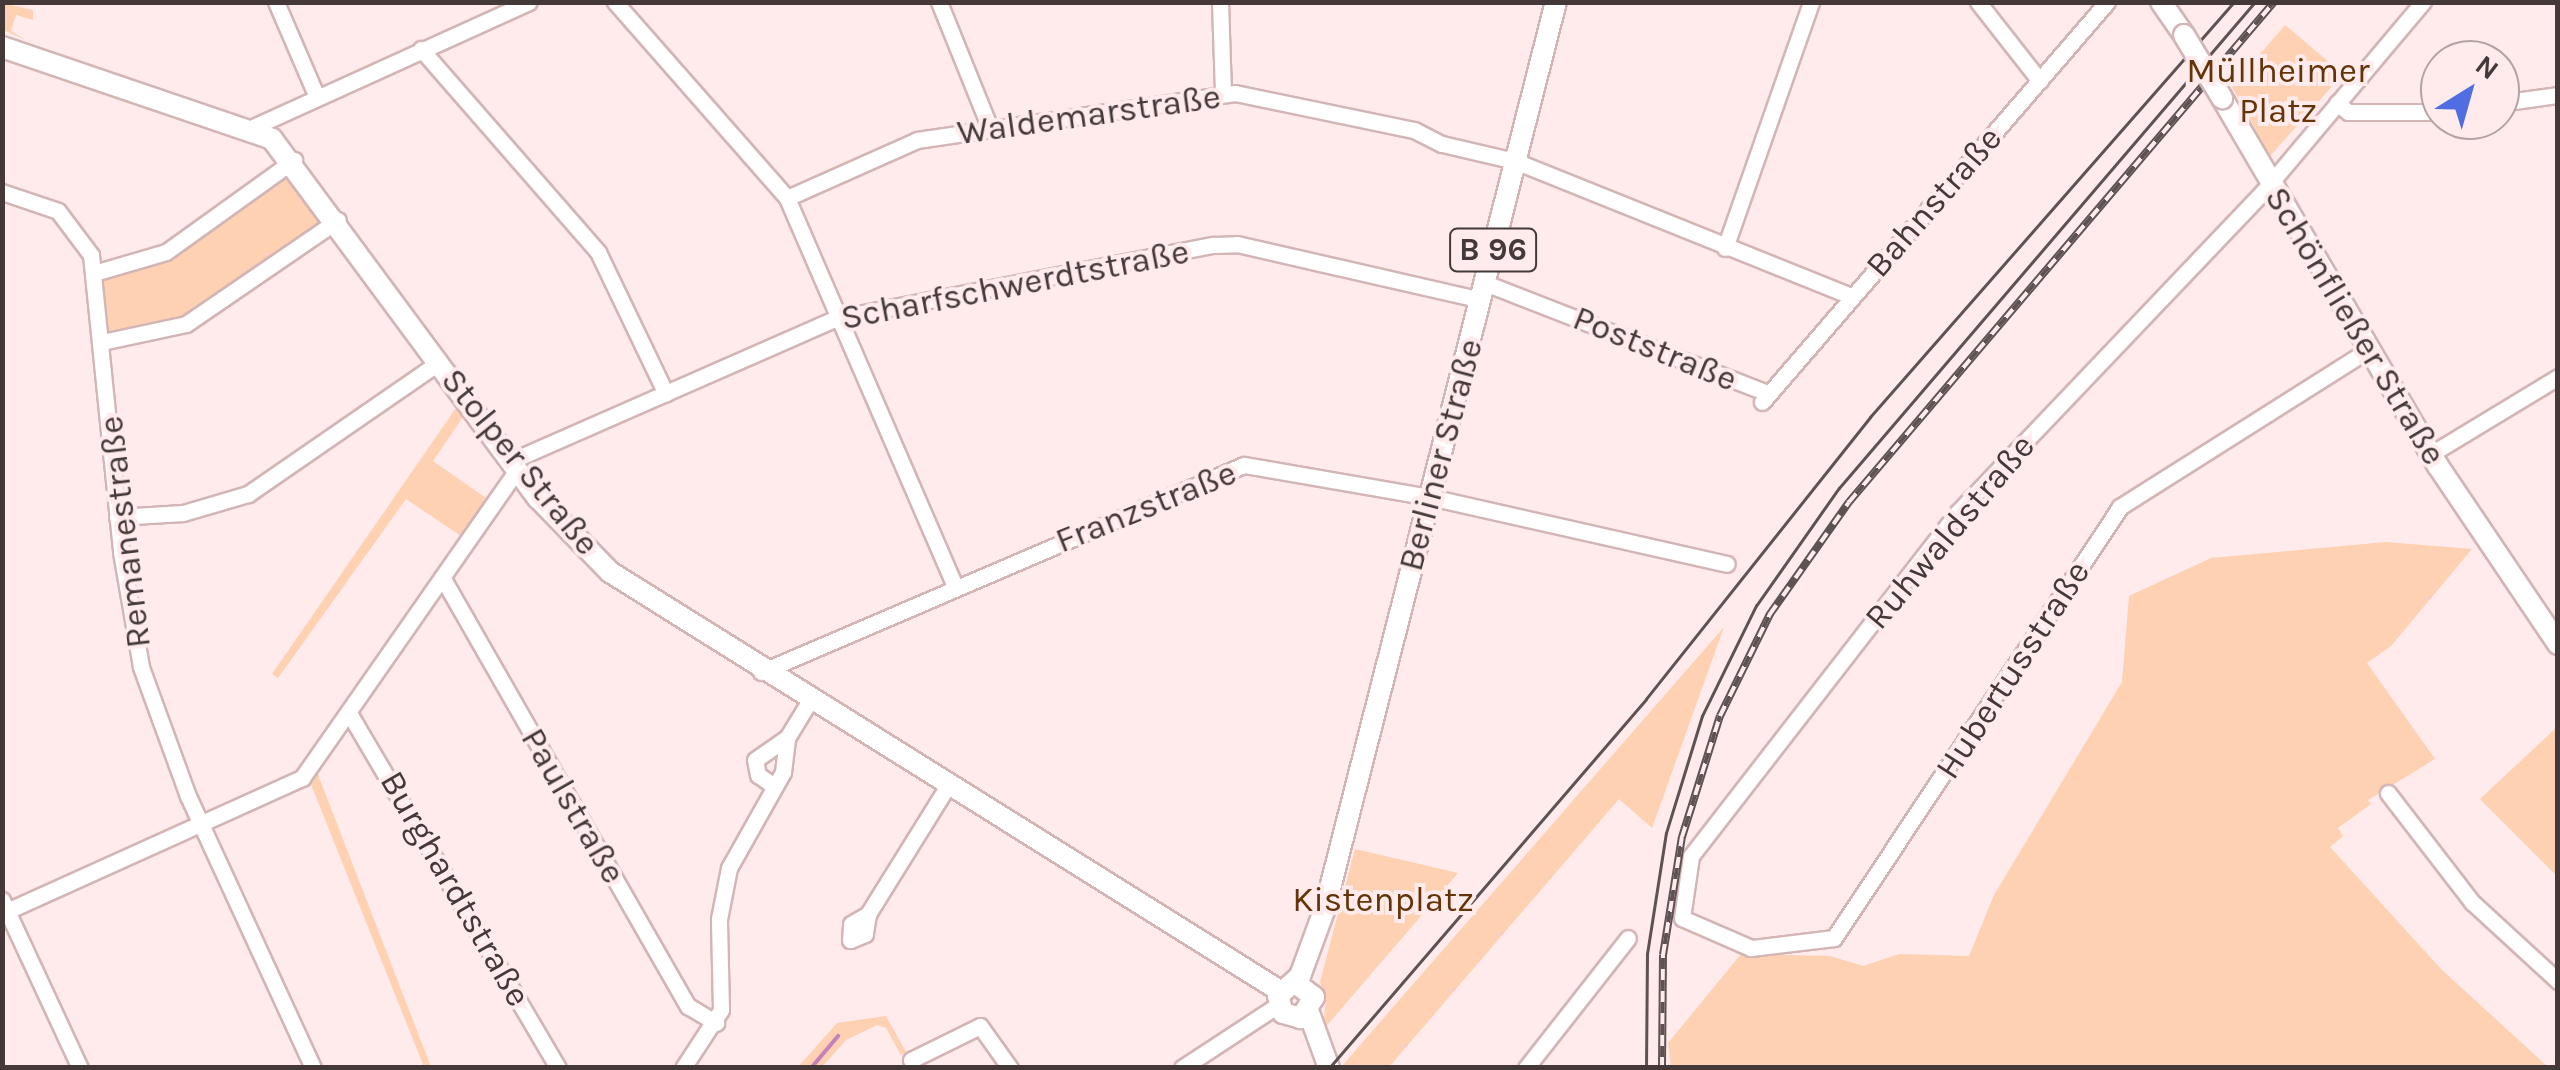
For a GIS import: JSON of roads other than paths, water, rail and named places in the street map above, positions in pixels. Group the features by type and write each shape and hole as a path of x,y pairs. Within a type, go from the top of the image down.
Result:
{"main road":[{"name":"Berliner Straße","path":"1294,1000 1325,908 1556,2"},
{"name":"Schönfließer Straße","path":"2161,2 2184,34 2431,454 2557,643"},
{"name":"Stolper Straße","path":"2,47 251,128 294,160 514,466 610,572 761,672 1294,1000"},
{"path":"1294,1000 1318,1068"},
{"path":"1294,1000 1329,1068"}],"street":[{"path":"276,2 316,96"},
{"path":"251,128 529,2"},
{"path":"614,2 786,198 954,586"},
{"path":"939,2 990,128"},
{"path":"1220,2 1223,94"},
{"path":"1725,248 1810,2"},
{"path":"1978,2 2040,81"},
{"name":"Bahnstraße","path":"1766,398 2106,2"},
{"name":"Ruhwaldstraße","path":"1680,912 1691,856 1958,512 2269,183 2423,2"},
{"path":"421,50 598,252 666,394"},
{"name":"Waldemarstraße","path":"786,198 905,144 1223,94 1407,128 1442,144 1515,161 1851,296"},
{"path":"2520,100 2558,95"},
{"path":"2337,103 2348,112 2420,112"},
{"path":"94,272 166,252 294,160"},
{"name":"Remanestraße","path":"2,192 64,215 82,236 94,272 118,517 141,667 200,824 313,1068"},
{"path":"102,342 186,324 338,220"},
{"name":"Scharfschwerdtstraße","path":"514,466 837,318 1226,243 1483,291"},
{"name":"Poststraße","path":"1483,291 1766,398"},
{"name":"Hubertusstraße","path":"1680,912 1751,948 1818,945 1834,938 2120,508 2368,350"},
{"path":"118,517 183,513 248,494 439,362"},
{"path":"2431,454 2558,377"},
{"path":"80,1068 5,906 302,778 514,466"},
{"name":"Franzstraße","path":"761,672 1232,466 1430,497 1727,564"},
{"name":"Paulstraße","path":"442,577 688,1006 716,1023"},
{"path":"774,786 758,775 755,760 787,738 809,702"},
{"name":"Burghardtstraße","path":"349,712 558,1068"},
{"path":"683,1068 716,1023 723,998 724,887 786,761 787,738"},
{"path":"868,914 948,787"},
{"path":"2388,792 2472,902 2558,981"},
{"path":"1526,1068 1628,938"},
{"path":"1182,1068 1294,1000"},
{"path":"911,1060 974,1027 989,1025 1010,1068"}],"waterway":[{"path":"811,1068 838,1036"}],"tram line":[{"path":"1329,1068 1646,699 1870,417 2234,2"},
{"path":"1646,1068 1647,954 1666,833 1702,716 1756,606 1839,488 2255,2"}],"railway":[{"path":"1662,1068 1663,955 1682,837 1720,716 1770,614 1849,502 2274,2"}],"park label":[{"name":"Müllheimer Platz","path":"2278,91"},
{"name":"Kistenplatz","path":"1383,900"}]}
